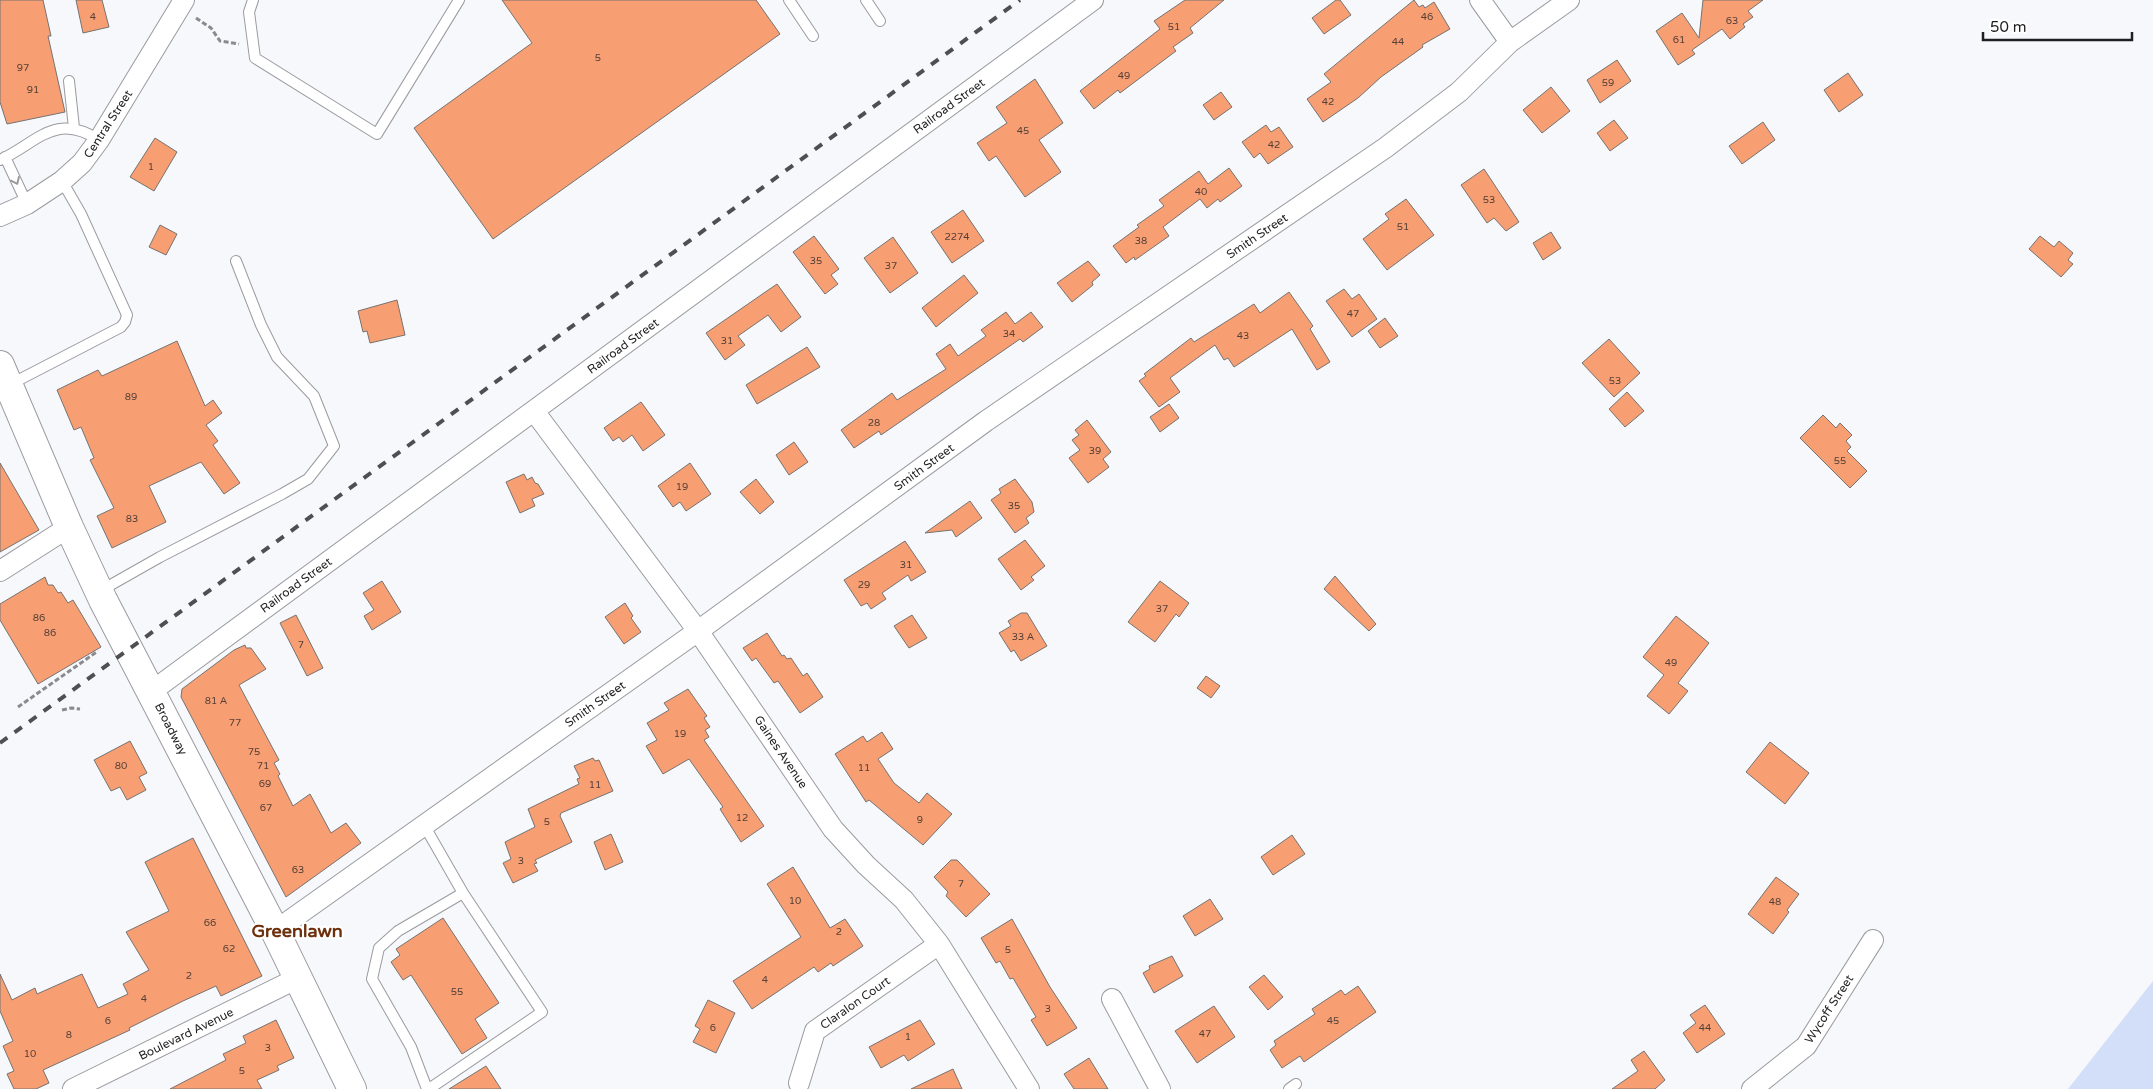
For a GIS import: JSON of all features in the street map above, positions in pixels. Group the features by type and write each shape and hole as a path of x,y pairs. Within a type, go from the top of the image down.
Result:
{"main road":[{"name":"Broadway","path":"4,375 68,527 99,592 275,931 352,1089"}],"street":[{"name":"Railroad Street","path":"152,691 1093,0"},
{"path":"1480,0 1510,42"},
{"name":"Smith Street","path":"275,931 698,631 986,421 1385,148 1459,92 1510,42 1569,0"},
{"name":"Central Street","path":"0,216 26,204 62,181 82,163 99,140 181,5"},
{"name":"Gaines Avenue","path":"534,411 698,631 833,829 866,866 904,900 939,944 1029,1089"},
{"path":"0,571 68,527"},
{"name":"Wycoff Street","path":"1752,1089 1806,1046 1873,940"},
{"name":"Claralon Court","path":"799,1083 815,1031 939,944"},
{"name":"Boulevard Avenue","path":"73,1089 298,978"},
{"path":"1112,999 1160,1089"}],"lane":[{"path":"253,0 249,12 255,58 377,134 459,0"},
{"path":"789,0 813,36"},
{"path":"866,0 880,21"},
{"path":"69,81 74,128"},
{"path":"26,204 2,158 34,138 53,130 74,128 99,140"},
{"path":"4,375 120,327 125,322 127,315 81,214 62,181"},
{"path":"99,592 160,557 308,479 334,446 314,396 277,357 261,324 236,261"},
{"path":"424,825 463,893 542,1012 428,1089 411,1047 372,979 379,948 398,931 463,893"}],"path":[{"path":"181,5 211,28 220,41 236,44 252,42"},
{"path":"18,707 98,650"},
{"path":"62,710 80,709"}],"shaded area":[{"path":"2153,981 2153,1089 2068,1089"}],"building":[{"path":"0,0 43,0 51,36 48,36 65,112 7,124 0,102"},
{"path":"76,0 102,0 109,27 83,33"},
{"path":"502,0 756,0 780,34 493,239 414,128 532,43"},
{"path":"1185,0 1224,0 1190,28 1193,33 1173,47 1176,51 1120,93 1118,90 1094,109 1080,91 1160,29 1154,21"},
{"path":"1336,0 1340,0 1351,15 1324,34 1312,18"},
{"path":"1414,0 1419,7 1423,5 1425,8 1434,2 1450,29 1422,45 1423,47 1381,77 1358,98 1323,122 1307,99 1331,82 1324,74"},
{"path":"1703,0 1763,0 1748,11 1753,17 1743,24 1745,27 1730,39 1722,29 1692,50 1695,54 1678,65 1656,31 1682,13 1699,38"},
{"path":"1617,60 1631,81 1600,103 1587,80"},
{"path":"1848,73 1863,95 1839,112 1824,90"},
{"path":"1035,79 1063,123 1039,140 1061,172 1025,197 996,156 989,161 977,143 1007,123 996,107"},
{"path":"1551,87 1570,111 1542,133 1523,110"},
{"path":"1221,92 1232,107 1214,120 1203,105"},
{"path":"1614,120 1628,138 1610,151 1597,133"},
{"path":"1763,122 1775,140 1742,164 1729,146"},
{"path":"1266,125 1271,132 1279,127 1293,147 1268,164 1260,153 1254,158 1242,142"},
{"path":"155,138 177,152 154,191 130,177"},
{"path":"1229,168 1242,186 1220,202 1218,199 1207,208 1200,199 1163,227 1169,236 1135,260 1134,257 1126,263 1113,246 1139,227 1137,225 1164,206 1159,200 1199,171 1208,184"},
{"path":"1484,169 1519,222 1506,231 1494,218 1487,223 1461,185"},
{"path":"1406,199 1434,235 1387,270 1363,239 1389,219 1385,214"},
{"path":"963,210 984,241 952,263 931,232"},
{"path":"160,225 177,234 166,255 149,247"},
{"path":"1551,232 1561,248 1543,260 1533,243"},
{"path":"814,236 839,269 831,275 838,284 825,294 793,252"},
{"path":"2040,236 2054,247 2059,241 2073,253 2068,260 2073,264 2061,277 2029,249"},
{"path":"893,237 918,273 890,293 864,258"},
{"path":"1088,261 1100,275 1092,282 1093,285 1072,302 1057,283"},
{"path":"964,275 978,293 936,327 922,308"},
{"path":"777,284 801,317 781,332 768,315 738,336 745,345 725,360 706,333"},
{"path":"1344,289 1352,299 1359,294 1377,319 1352,337 1326,301"},
{"path":"1289,292 1313,326 1310,329 1330,362 1317,370 1292,329 1234,367 1228,358 1224,360 1215,345 1170,378 1180,392 1159,407 1139,381 1146,376 1144,374 1191,338 1194,342 1254,304 1260,313"},
{"path":"397,300 405,335 370,343 367,331 363,332 358,311"},
{"path":"1006,312 1015,324 1031,312 1043,327 1023,342 1020,339 881,435 879,431 854,448 841,430 892,393 897,400 946,369 936,354 950,344 958,356 986,336 981,330"},
{"path":"1385,318 1398,336 1380,348 1368,331"},
{"path":"1609,339 1640,373 1614,397 1582,363"},
{"path":"177,341 205,406 213,400 222,413 206,425 218,441 213,445 240,483 224,494 201,462 149,486 166,522 112,548 97,516 114,508 90,460 94,458 81,427 74,430 57,390 98,370 102,376"},
{"path":"807,347 820,367 757,404 746,385"},
{"path":"1627,392 1644,411 1625,427 1609,409"},
{"path":"641,402 665,435 643,451 632,435 623,442 619,437 613,441 604,428"},
{"path":"1169,404 1179,418 1160,432 1150,417"},
{"path":"1823,415 1836,428 1840,423 1852,435 1846,441 1851,447 1847,451 1867,471 1850,488 1800,438"},
{"path":"1087,420 1111,452 1103,459 1109,467 1088,483 1069,458 1080,450 1072,440 1079,435 1075,430"},
{"path":"794,442 808,462 789,475 776,455"},
{"path":"0,463 39,530 0,552"},
{"path":"690,463 711,494 686,511 680,502 673,507 658,486"},
{"path":"524,474 527,480 532,477 544,494 532,499 535,506 520,513 506,482"},
{"path":"756,479 774,502 760,514 740,492"},
{"path":"1015,479 1032,502 1034,512 1026,518 1029,523 1015,533 991,500 1001,493 999,489"},
{"path":"970,501 982,518 956,537 952,530 925,533"},
{"path":"1025,540 1045,566 1031,577 1034,580 1021,590 998,559"},
{"path":"905,541 926,572 911,581 908,575 882,593 886,599 871,609 867,603 861,606 844,580"},
{"path":"1335,576 1376,624 1369,631 1324,589"},
{"path":"45,577 48,585 53,585 58,593 61,592 68,603 73,600 101,647 38,684 0,620 0,604"},
{"path":"382,581 401,612 372,630 364,616 374,610 363,593"},
{"path":"1160,581 1189,603 1179,617 1176,614 1155,642 1128,622"},
{"path":"625,603 633,616 631,618 641,632 624,644 605,617"},
{"path":"1021,613 1027,613 1047,646 1021,661 1014,650 1011,652 999,633 1011,626 1008,621"},
{"path":"296,615 323,668 307,676 280,623"},
{"path":"912,615 927,638 909,648 894,626"},
{"path":"1676,616 1709,643 1678,683 1688,691 1669,714 1647,696 1664,675 1643,657"},
{"path":"767,633 782,656 784,655 787,659 791,658 803,676 807,673 823,697 800,713 778,681 774,683 756,658 752,661 743,648"},
{"path":"245,645 246,648 251,648 266,669 239,685 279,760 274,763 280,774 278,776 293,806 310,794 331,833 346,823 361,843 286,897 181,697 182,689 234,650"},
{"path":"1206,676 1220,686 1211,698 1197,688"},
{"path":"688,689 707,716 704,718 710,727 705,730 709,737 704,740 764,826 741,842 720,809 723,807 689,759 663,774 646,746 657,740 647,723 669,710 664,703"},
{"path":"882,732 893,749 878,759 894,783 919,803 927,793 952,814 923,845 869,800 866,802 835,754 863,736 867,742"},
{"path":"130,741 147,773 139,777 146,790 127,800 120,787 111,791 94,760"},
{"path":"1770,742 1809,773 1785,804 1746,772"},
{"path":"593,758 595,761 599,760 613,791 561,813 560,816 572,842 535,860 537,863 534,864 538,871 513,883 503,863 511,859 505,842 535,827 528,809 579,784 577,779 580,778 574,766"},
{"path":"611,834 623,862 605,870 594,842"},
{"path":"1292,835 1305,854 1273,875 1261,857"},
{"path":"193,838 262,976 221,996 216,986 183,1001 129,1028 130,1030 43,1070 49,1083 36,1089 14,1089 7,1074 14,1071 3,1046 13,1041 0,1011 0,974 12,1000 35,988 37,994 82,974 98,1008 128,994 123,984 149,970 126,932 169,911 145,862"},
{"path":"951,860 957,860 990,894 966,917 946,896 948,892 934,877"},
{"path":"793,867 830,928 845,919 863,946 833,966 831,963 818,972 814,967 752,1009 733,981 801,937 767,884"},
{"path":"1776,877 1799,894 1773,934 1748,914"},
{"path":"1210,899 1223,919 1195,936 1183,916"},
{"path":"443,918 499,1003 475,1019 487,1038 462,1054 411,975 403,980 391,962 400,955 396,949"},
{"path":"1012,919 1050,987 1077,1028 1047,1046 1031,1020 1036,1017 1013,978 1010,979 1000,961 996,963 981,938"},
{"path":"1172,956 1183,976 1154,993 1143,973 1150,969 1149,966"},
{"path":"1264,975 1283,997 1268,1010 1249,987"},
{"path":"1358,986 1376,1012 1304,1062 1300,1056 1282,1068 1270,1050 1276,1045 1274,1041 1315,1014 1312,1009 1341,990 1345,995"},
{"path":"708,1000 735,1013 716,1053 693,1042 700,1029 695,1026"},
{"path":"1705,1005 1725,1034 1697,1053 1683,1033 1696,1023 1690,1015"},
{"path":"1214,1006 1235,1037 1197,1063 1175,1031"},
{"path":"276,1020 294,1058 277,1066 279,1070 257,1080 262,1089 170,1089 226,1060 223,1054 246,1043 243,1036"},
{"path":"920,1020 935,1044 908,1061 904,1055 881,1068 869,1047"},
{"path":"1644,1051 1665,1080 1655,1089 1612,1089 1638,1071 1631,1060"},
{"path":"1089,1058 1108,1089 1074,1089 1064,1074"},
{"path":"486,1066 501,1089 449,1089"},
{"path":"953,1069 962,1089 911,1089"}],"railway":[{"path":"0,743 1020,0"}],"district":[{"name":"Greenlawn","path":"297,931"}]}
